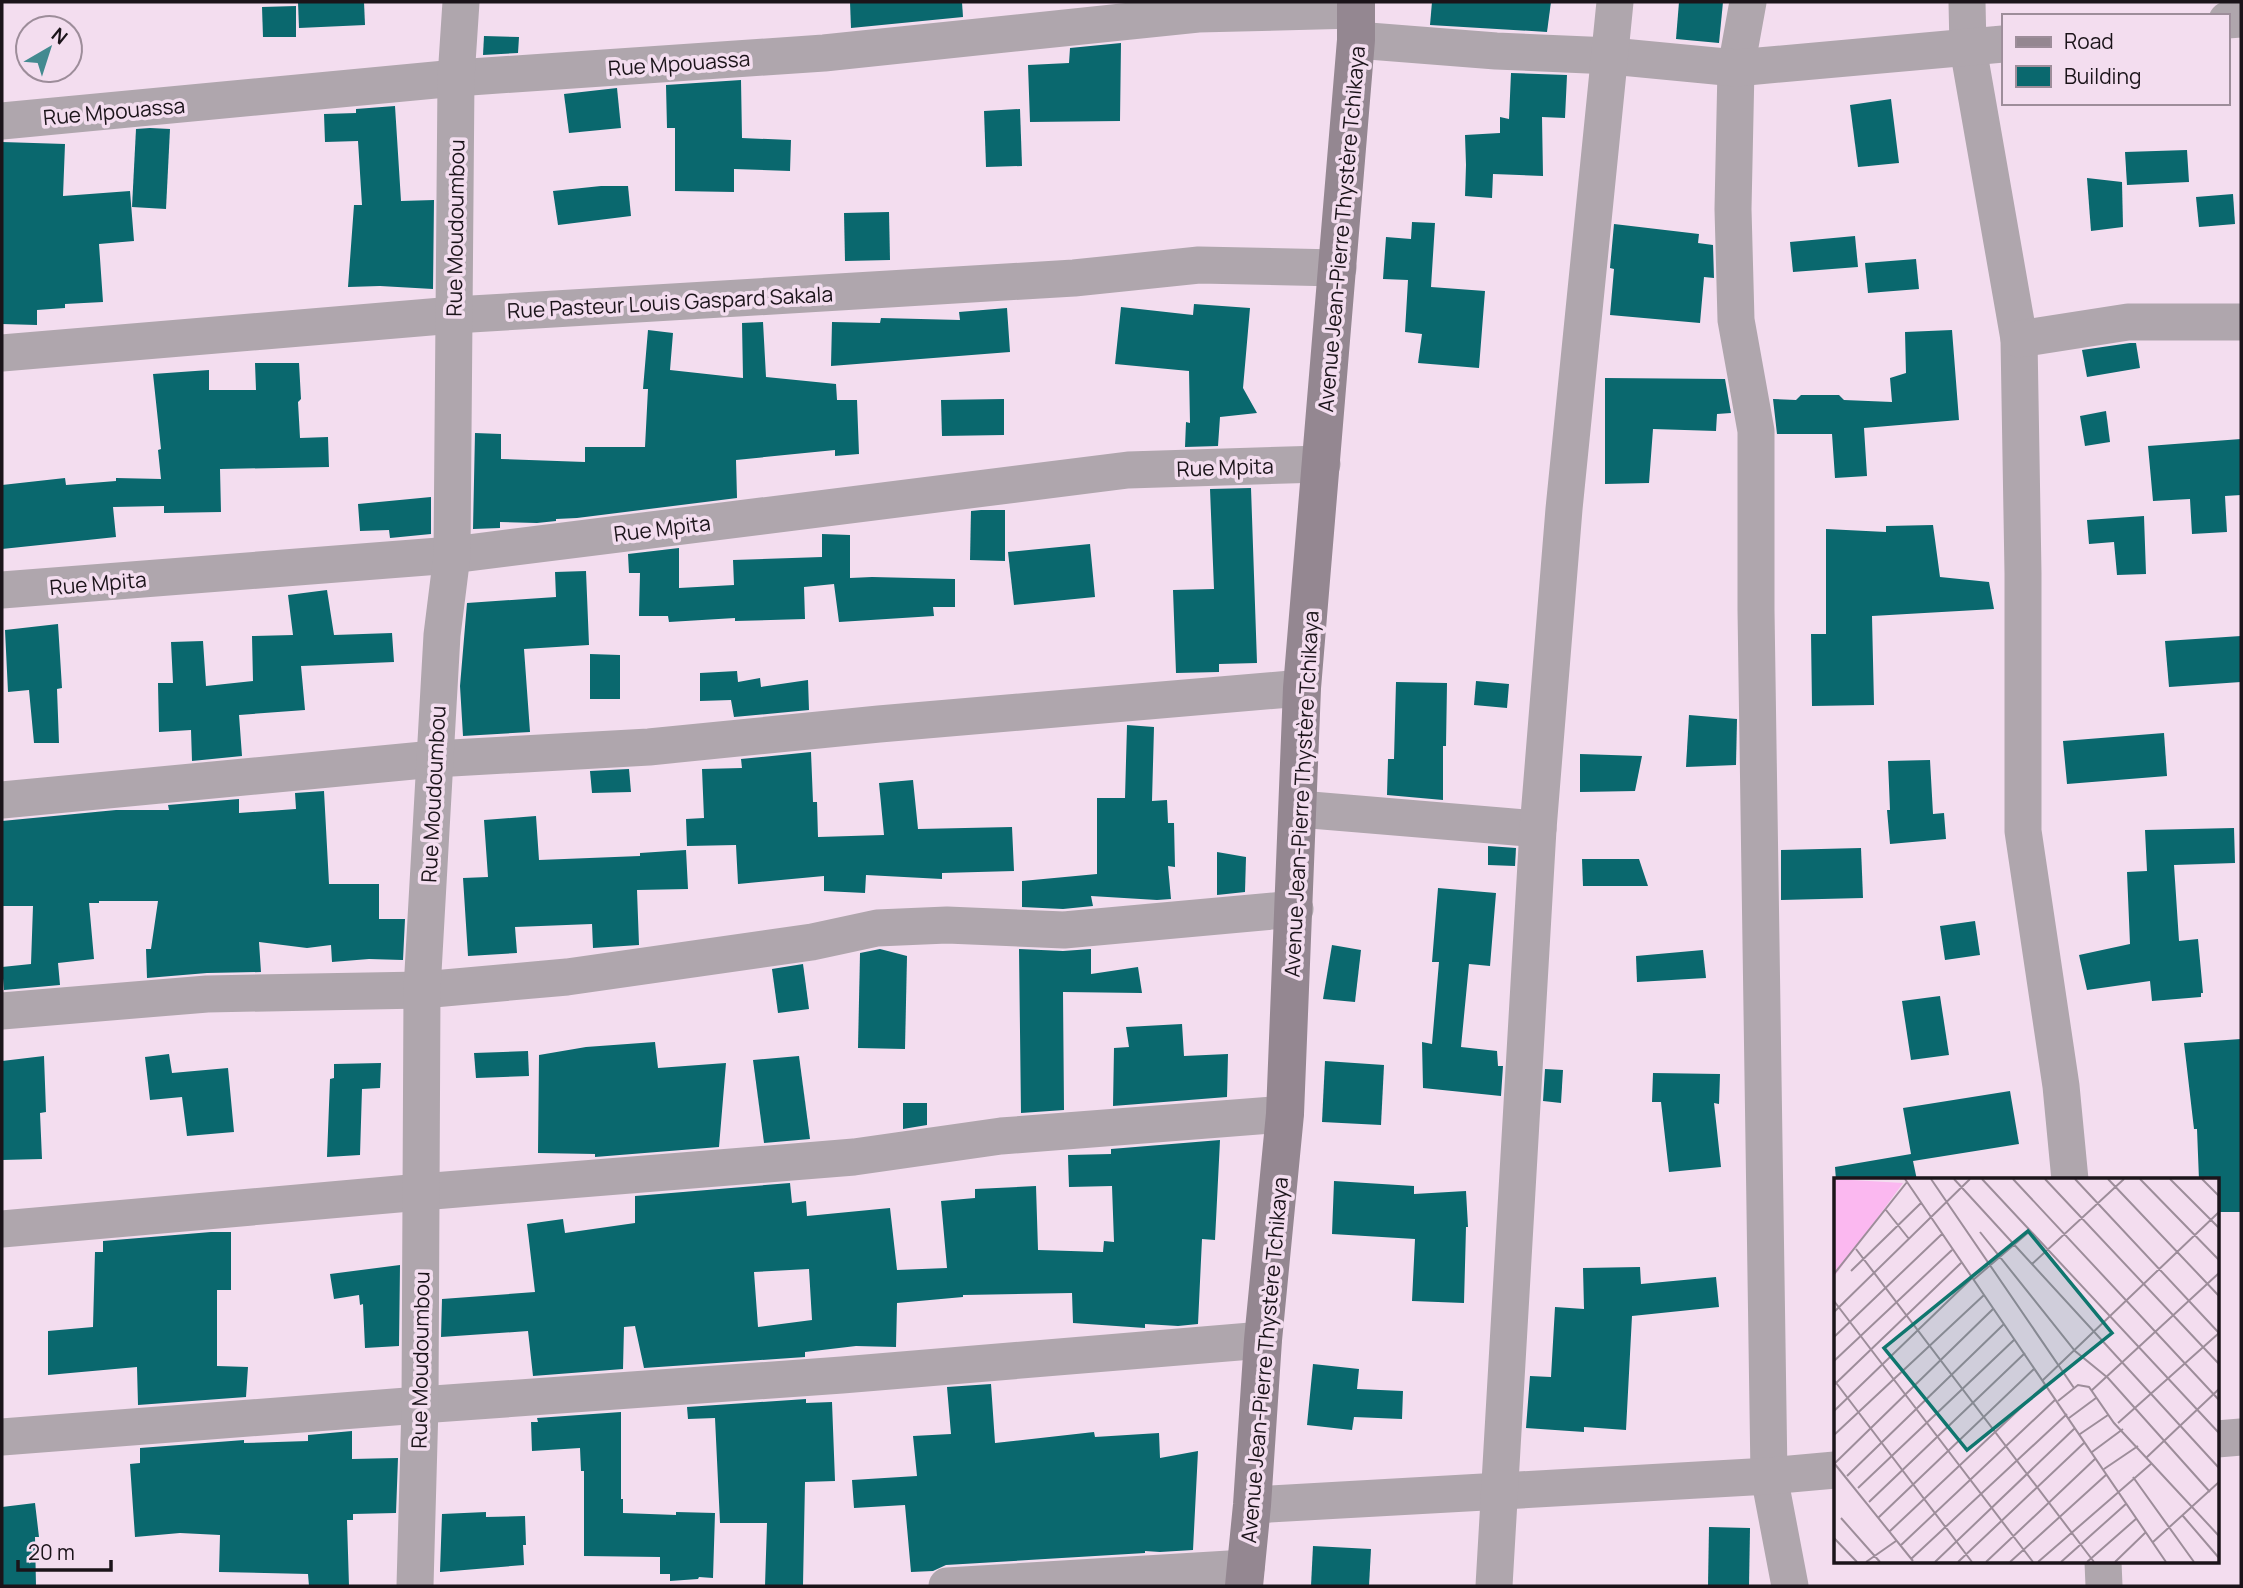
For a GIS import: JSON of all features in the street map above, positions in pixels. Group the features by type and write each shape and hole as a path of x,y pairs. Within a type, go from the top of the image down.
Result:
{"street":[{"name":"Rue Moudoumbou","path":"415,1586 420,1405 422,990 442,635 452,555 456,78 461,2"},
{"path":"1494,1586 1538,829 1564,509 1615,2"},
{"path":"1748,2 1736,68 1733,209 1736,320 1756,431 1756,610 1769,1476 1790,1586"},
{"path":"1967,2 1986,46 2019,340 2023,573 2023,831 2061,1086 2070,1178"},
{"name":"Rue Mpouassa","path":"2,121 456,78 824,53 1198,14 1356,17 1496,51 1611,56 1736,68 1986,46"},
{"name":"Avenue Jean-Pierre Thystère Tchikaya","path":"1245,1577 1263,1340 1285,1114 1303,688 1356,17"},
{"name":"Rue Pasteur Louis Gaspard Sakala","path":"2,354 454,315 1074,278 1199,265 1338,268"},
{"path":"2019,340 2128,322 2241,323"},
{"name":"Rue Mpita","path":"2,590 452,555 1128,470 1322,464"},
{"path":"2,800 434,759 649,747 879,724 1303,688"},
{"path":"1299,809 1538,829"},
{"path":"2,1011 206,993 422,990 581,975 812,942 877,928 947,925 1064,930 1295,909"},
{"path":"2,1229 854,1157 1001,1136 1285,1114"},
{"path":"2,1437 842,1375 1263,1340"},
{"path":"2218,1439 2241,1437"},
{"path":"1252,1505 1834,1470"},
{"path":"2102,1564 2104,1586"},
{"path":"947,1586 1245,1577"}],"building":[{"path":"298,2 364,2 365,25 299,28"},
{"path":"850,2 962,2 963,17 851,28"},
{"path":"1432,2 1551,2 1547,32 1430,25"},
{"path":"1679,2 1723,2 1719,43 1676,39"},
{"path":"296,6 296,37 263,37 262,7"},
{"path":"484,36 519,37 518,53 483,55"},
{"path":"1121,43 1120,121 1030,122 1028,65 1069,63 1070,48"},
{"path":"1511,73 1567,75 1565,118 1542,117 1543,176 1493,174 1492,198 1465,196 1465,135 1500,133 1500,117 1509,119"},
{"path":"741,80 742,138 791,140 790,171 734,169 734,192 675,191 675,128 667,128 666,85"},
{"path":"617,88 621,128 569,133 564,94"},
{"path":"1891,99 1899,163 1858,167 1850,105"},
{"path":"395,106 401,201 434,200 433,289 348,287 354,205 362,205 358,141 325,142 324,114 356,113 356,109"},
{"path":"1020,109 1022,166 986,167 984,111"},
{"path":"136,129 170,129 166,209 132,207"},
{"path":"2,142 65,144 63,196 130,191 134,241 99,244 103,302 65,304 65,308 37,310 37,325 2,324"},
{"path":"2187,150 2189,182 2127,185 2125,152"},
{"path":"2087,178 2122,182 2123,227 2091,231"},
{"path":"628,186 631,216 558,225 553,191"},
{"path":"2233,194 2235,224 2199,227 2196,197"},
{"path":"889,212 890,260 845,261 844,213"},
{"path":"1412,222 1435,223 1431,287 1485,291 1479,368 1418,363 1422,334 1405,332 1408,280 1383,279 1386,237 1411,239"},
{"path":"1614,224 1699,234 1698,243 1713,245 1714,278 1704,277 1700,323 1610,315"},
{"path":"1855,236 1858,267 1793,272 1790,242"},
{"path":"1916,259 1919,289 1868,293 1865,263"},
{"path":"1194,304 1250,308 1243,388 1257,413 1220,417 1218,446 1185,447 1186,422 1190,423 1189,371 1115,364 1121,307 1193,315"},
{"path":"1007,308 1010,352 831,366 832,322 880,323 881,318 960,320 959,312"},
{"path":"763,322 766,377 836,384 837,400 857,400 859,454 835,456 835,450 736,460 737,498 537,523 500,522 500,528 473,529 475,433 501,434 501,459 585,462 585,447 645,447 648,389 643,389 648,330 673,333 670,370 743,378 742,323"},
{"path":"1952,330 1959,420 1864,428 1867,476 1835,478 1832,434 1777,434 1773,399 1796,400 1801,395 1839,395 1844,400 1892,402 1890,378 1906,373 1905,332"},
{"path":"2136,343 2140,368 2087,377 2082,350"},
{"path":"255,363 299,363 300,438 328,437 329,467 220,469 221,512 164,513 164,506 113,507 116,537 2,549 2,485 65,478 66,485 116,481 116,478 161,479 158,450 161,449 153,374 209,370 209,390 256,390"},
{"path":"1605,378 1725,379 1731,413 1717,414 1716,431 1653,429 1649,483 1605,484"},
{"path":"1004,399 1004,435 942,436 941,400"},
{"path":"2106,411 2110,442 2085,446 2080,416"},
{"path":"2241,439 2241,495 2225,496 2227,532 2192,534 2190,499 2153,501 2148,446"},
{"path":"1251,488 1257,663 1219,664 1219,672 1176,673 1173,590 1214,589 1210,489"},
{"path":"431,497 431,534 390,538 389,530 360,531 358,504"},
{"path":"1005,510 1005,561 970,560 971,511"},
{"path":"2144,516 2146,574 2117,575 2114,542 2089,544 2087,520"},
{"path":"1933,525 1940,577 1989,582 1994,609 1872,616 1874,705 1812,706 1811,634 1826,634 1826,529 1886,532 1886,526"},
{"path":"822,534 850,535 850,578 955,579 955,607 933,607 934,616 839,622 834,584 804,587 805,619 735,621 735,618 669,622 668,616 639,616 640,573 629,573 628,554 679,548 679,588 734,585 733,560 822,557"},
{"path":"1090,544 1095,597 1014,605 1008,552"},
{"path":"586,571 589,645 524,649 530,732 463,736 460,686 467,603 556,597 555,572"},
{"path":"327,590 334,635 392,633 394,662 301,666 305,710 239,715 242,756 192,761 191,730 159,732 158,683 173,683 171,642 203,641 206,686 253,681 252,636 293,635 288,595"},
{"path":"58,624 62,688 57,689 59,743 34,743 29,690 8,692 5,630"},
{"path":"2241,636 2241,682 2169,687 2165,641"},
{"path":"590,654 620,655 620,699 590,699"},
{"path":"737,671 738,682 760,678 761,687 808,680 809,710 734,717 731,700 700,701 700,673"},
{"path":"1476,681 1509,684 1507,708 1474,705"},
{"path":"1396,682 1447,683 1443,800 1387,795 1388,759 1394,759"},
{"path":"1689,715 1737,719 1736,765 1686,767"},
{"path":"1127,725 1154,727 1152,801 1167,800 1168,823 1174,823 1175,867 1168,866 1171,899 1091,896 1093,906 1063,909 1022,907 1022,881 1097,874 1097,798 1125,798"},
{"path":"2164,733 2167,776 2067,784 2063,741"},
{"path":"811,752 813,802 817,802 818,837 884,835 879,783 913,780 918,829 1012,827 1014,871 942,873 942,879 866,875 865,893 824,891 824,876 738,884 736,845 687,846 686,819 704,818 702,769 742,768 741,759"},
{"path":"1580,754 1642,756 1635,791 1580,792"},
{"path":"1930,760 1933,814 1944,813 1946,839 1890,844 1887,810 1890,810 1888,761"},
{"path":"629,769 631,792 592,793 590,771"},
{"path":"324,791 329,884 379,884 379,919 405,919 403,960 332,962 331,945 307,948 259,942 261,972 147,978 146,949 151,949 158,901 99,901 89,903 94,959 58,963 60,985 4,990 2,967 31,964 33,906 3,906 2,821 116,810 169,810 168,805 239,799 239,813 296,809 295,793"},
{"path":"536,816 539,860 640,856 640,853 686,850 688,889 637,890 639,945 593,948 592,924 515,927 517,953 468,956 463,878 488,877 484,820"},
{"path":"2234,828 2235,863 2174,865 2179,941 2198,939 2203,993 2201,997 2152,1001 2150,981 2087,990 2079,955 2130,944 2127,872 2147,871 2145,830"},
{"path":"1488,846 1516,848 1515,866 1488,865"},
{"path":"1861,848 1863,898 1781,900 1781,850"},
{"path":"1217,852 1246,857 1245,892 1217,895"},
{"path":"1582,859 1639,859 1648,886 1583,886"},
{"path":"1438,888 1496,893 1490,966 1469,964 1461,1047 1497,1051 1498,1066 1503,1066 1501,1096 1423,1088 1422,1042 1432,1044 1439,962 1432,962"},
{"path":"1975,921 1980,955 1945,960 1940,926"},
{"path":"1332,945 1361,950 1355,1002 1323,999"},
{"path":"880,949 907,956 905,1049 858,1048 860,953"},
{"path":"1019,949 1091,949 1091,974 1138,967 1142,993 1063,992 1064,1110 1021,1113"},
{"path":"1703,950 1706,978 1637,982 1636,956"},
{"path":"803,964 809,1009 778,1013 772,969"},
{"path":"1940,996 1949,1055 1911,1060 1902,1001"},
{"path":"1182,1024 1184,1056 1228,1054 1227,1097 1113,1106 1114,1048 1129,1047 1126,1027"},
{"path":"2241,1039 2241,1212 2218,1212 2218,1178 2199,1178 2197,1129 2194,1129 2184,1043"},
{"path":"655,1042 658,1068 726,1063 719,1147 595,1157 595,1154 538,1153 539,1055 586,1047"},
{"path":"528,1051 529,1076 476,1078 474,1053"},
{"path":"169,1054 172,1073 228,1068 234,1132 187,1136 182,1097 150,1100 145,1057"},
{"path":"44,1056 46,1112 40,1113 42,1159 2,1160 2,1061"},
{"path":"799,1056 810,1139 764,1143 753,1060"},
{"path":"1325,1061 1384,1065 1381,1125 1322,1122"},
{"path":"381,1063 380,1088 362,1089 360,1155 327,1157 330,1079 334,1078 334,1064"},
{"path":"1545,1069 1563,1070 1561,1103 1543,1101"},
{"path":"1653,1073 1720,1074 1719,1104 1714,1103 1721,1167 1669,1172 1661,1102 1652,1102"},
{"path":"2010,1091 2019,1144 1913,1161 1917,1178 1836,1178 1835,1167 1911,1154 1903,1108"},
{"path":"903,1103 927,1103 927,1125 903,1129"},
{"path":"1220,1140 1215,1240 1202,1239 1198,1324 1145,1324 1145,1328 1073,1323 1072,1293 963,1295 897,1303 896,1347 856,1346 805,1352 805,1357 644,1368 635,1326 624,1327 623,1369 533,1376 528,1331 441,1337 442,1299 535,1292 527,1224 563,1219 565,1233 635,1223 635,1196 790,1183 792,1203 806,1201 807,1216 890,1208 897,1270 947,1268 941,1201 975,1198 975,1189 1036,1186 1038,1250 1103,1252 1104,1241 1114,1242 1112,1186 1069,1187 1068,1155 1111,1154 1111,1149","holes":["809,1269 812,1320 758,1327 754,1272"]},
{"path":"1334,1181 1414,1186 1414,1194 1466,1191 1468,1227 1464,1303 1412,1301 1415,1239 1332,1234"},
{"path":"231,1232 231,1290 217,1290 217,1366 248,1367 246,1397 138,1405 137,1367 48,1375 48,1331 93,1327 95,1252 103,1252 103,1241"},
{"path":"400,1265 399,1346 365,1348 363,1304 360,1305 359,1295 334,1299 330,1274"},
{"path":"1640,1267 1641,1284 1716,1277 1719,1307 1632,1316 1626,1430 1584,1427 1584,1432 1526,1428 1530,1376 1551,1377 1555,1307 1584,1309 1583,1268"},
{"path":"1313,1364 1359,1369 1357,1389 1403,1391 1402,1419 1354,1417 1352,1430 1307,1425"},
{"path":"991,1384 995,1443 1094,1432 1095,1437 1159,1433 1160,1458 1198,1451 1193,1550 946,1565 933,1571 911,1572 905,1505 854,1508 852,1480 917,1476 913,1436 951,1434 947,1387"},
{"path":"806,1399 806,1403 832,1402 835,1481 805,1482 803,1585 765,1586 767,1523 720,1523 715,1418 688,1419 687,1407"},
{"path":"621,1412 623,1513 715,1513 713,1578 670,1581 670,1574 660,1574 660,1557 584,1556 584,1471 581,1471 580,1448 532,1451 531,1422 538,1422 537,1418"},
{"path":"352,1431 352,1459 398,1458 396,1513 353,1514 353,1520 347,1520 349,1586 309,1586 308,1574 219,1572 220,1535 180,1533 135,1537 130,1464 140,1463 140,1448 244,1440 244,1443 308,1441 308,1435"},
{"path":"35,1503 39,1537 35,1537 36,1586 2,1586 2,1507"},
{"path":"486,1512 486,1517 525,1516 524,1565 440,1572 442,1514"},
{"path":"1709,1527 1750,1528 1749,1586 1708,1586"},
{"path":"1313,1546 1371,1549 1369,1586 1311,1586"}]}
